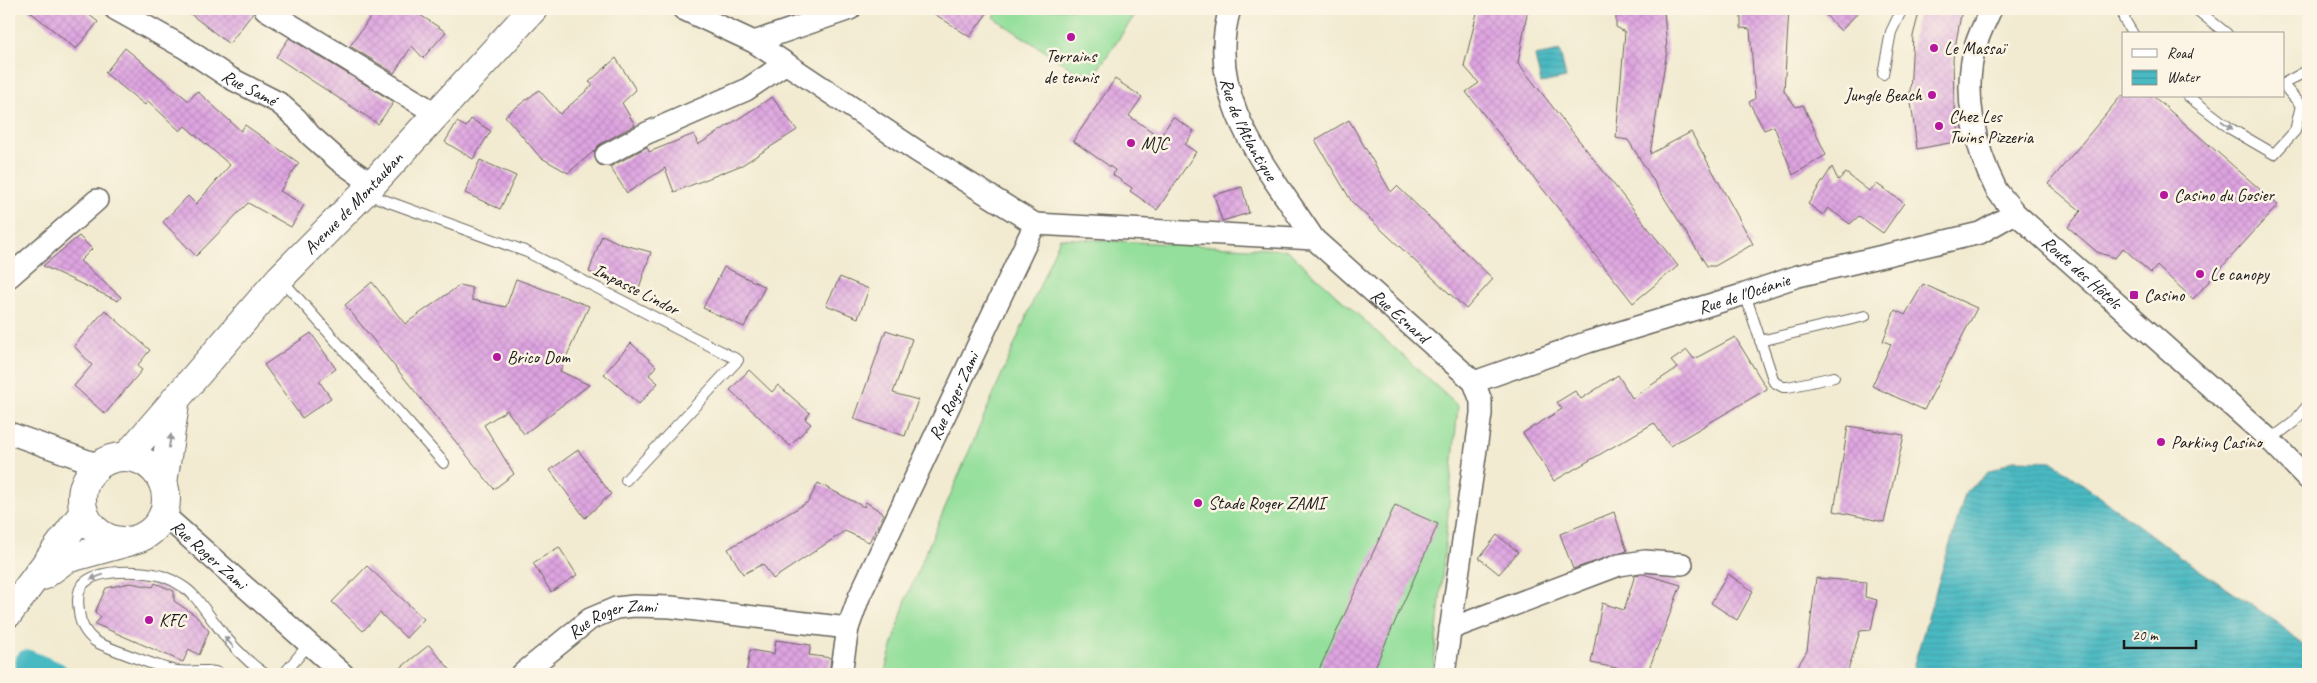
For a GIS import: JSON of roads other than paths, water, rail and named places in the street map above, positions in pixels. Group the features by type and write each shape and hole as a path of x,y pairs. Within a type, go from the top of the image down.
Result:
{"main road":[{"name":"Avenue de Montauban","path":"126,457 280,278 368,188 435,113 533,9"},
{"path":"163,483 176,398"},
{"path":"32,584 66,559 133,540 147,535 158,525 164,515 166,493 163,483 154,470 142,461 126,457 107,460 90,474 84,486 82,499 84,512 92,526 103,536 118,541 133,540"},
{"path":"9,613 84,512"}],"street":[{"name":"Rue Samé","path":"115,9 185,48 230,78 279,103 310,135 368,188"},
{"path":"265,9 435,113"},
{"path":"683,9 754,42 917,151 1034,224 1314,239"},
{"path":"754,42 850,9"},
{"name":"Rue de l'Atlantique","path":"1230,9 1222,47 1234,110 1247,137 1314,239"},
{"name":"Route des Hôtels","path":"1991,9 1976,44 1970,78 1975,131 1997,190 2015,213 2270,440 2308,479"},
{"path":"606,155 647,133 746,90 786,63"},
{"path":"9,277 96,200"},
{"name":"Rue de l'Océanie","path":"1474,382 1588,342 1798,276 1980,233 2015,213"},
{"name":"Rue Roger Zami","path":"522,674 590,620 616,608 634,606 671,607 848,628 858,597 1034,224"},
{"name":"Rue Esnard","path":"1314,239 1474,382"},
{"path":"1444,674 1482,414 1481,401 1474,382"},
{"path":"9,433 99,465"},
{"name":"Rue Roger Zami","path":"164,515 308,646 343,674"},
{"path":"1450,629 1619,565 1645,561 1682,564"},
{"path":"841,674 848,628"}],"lane":[{"path":"1883,74 1891,32 1902,9"},
{"path":"2126,9 2124,19 2132,32"},
{"path":"2196,9 2225,32"},
{"path":"2284,84 2308,70"},
{"path":"2191,98 2231,129 2274,154 2295,131 2301,105 2284,86"},
{"name":"Impasse Lindor","path":"368,188 527,252 738,360 626,480"},
{"path":"280,278 444,463"},
{"path":"1745,294 1772,379 1778,385 1788,387 1834,377"},
{"path":"1760,341 1865,316"},
{"path":"2270,440 2294,422 2308,405"},
{"path":"221,674 206,670 192,672 174,671 96,642 85,631 80,620 78,599 80,588 92,578 117,572 140,572 162,576 184,587 236,649 253,666 265,674"},
{"path":"284,674 308,646"}],"water":[{"path":"1560,51 1566,78 1541,83 1535,56"},
{"path":"2013,460 2052,461 2186,561 2277,622 2308,650 2308,674 1911,674 1965,494 1987,473"}],"waterway":[{"path":"27,662 56,674"}],"place":[{"name":"Terrains de tennis","path":"1071,37"},
{"name":"Le Massaï","path":"1934,48"},
{"name":"Jungle Beach","path":"1932,95"},
{"name":"Chez Les Twins Pizzeria","path":"1939,126"},
{"name":"MJC","path":"1131,143"},
{"name":"Casino du Gosier","path":"2164,195"},
{"name":"Le canopy","path":"2200,274"},
{"name":"Casino","path":"2134,295"},
{"name":"Brico Dom","path":"497,357"},
{"name":"Parking Casino","path":"2161,442"},
{"name":"Stade Roger ZAMI","path":"1198,503"},
{"name":"KFC","path":"149,620"}]}
